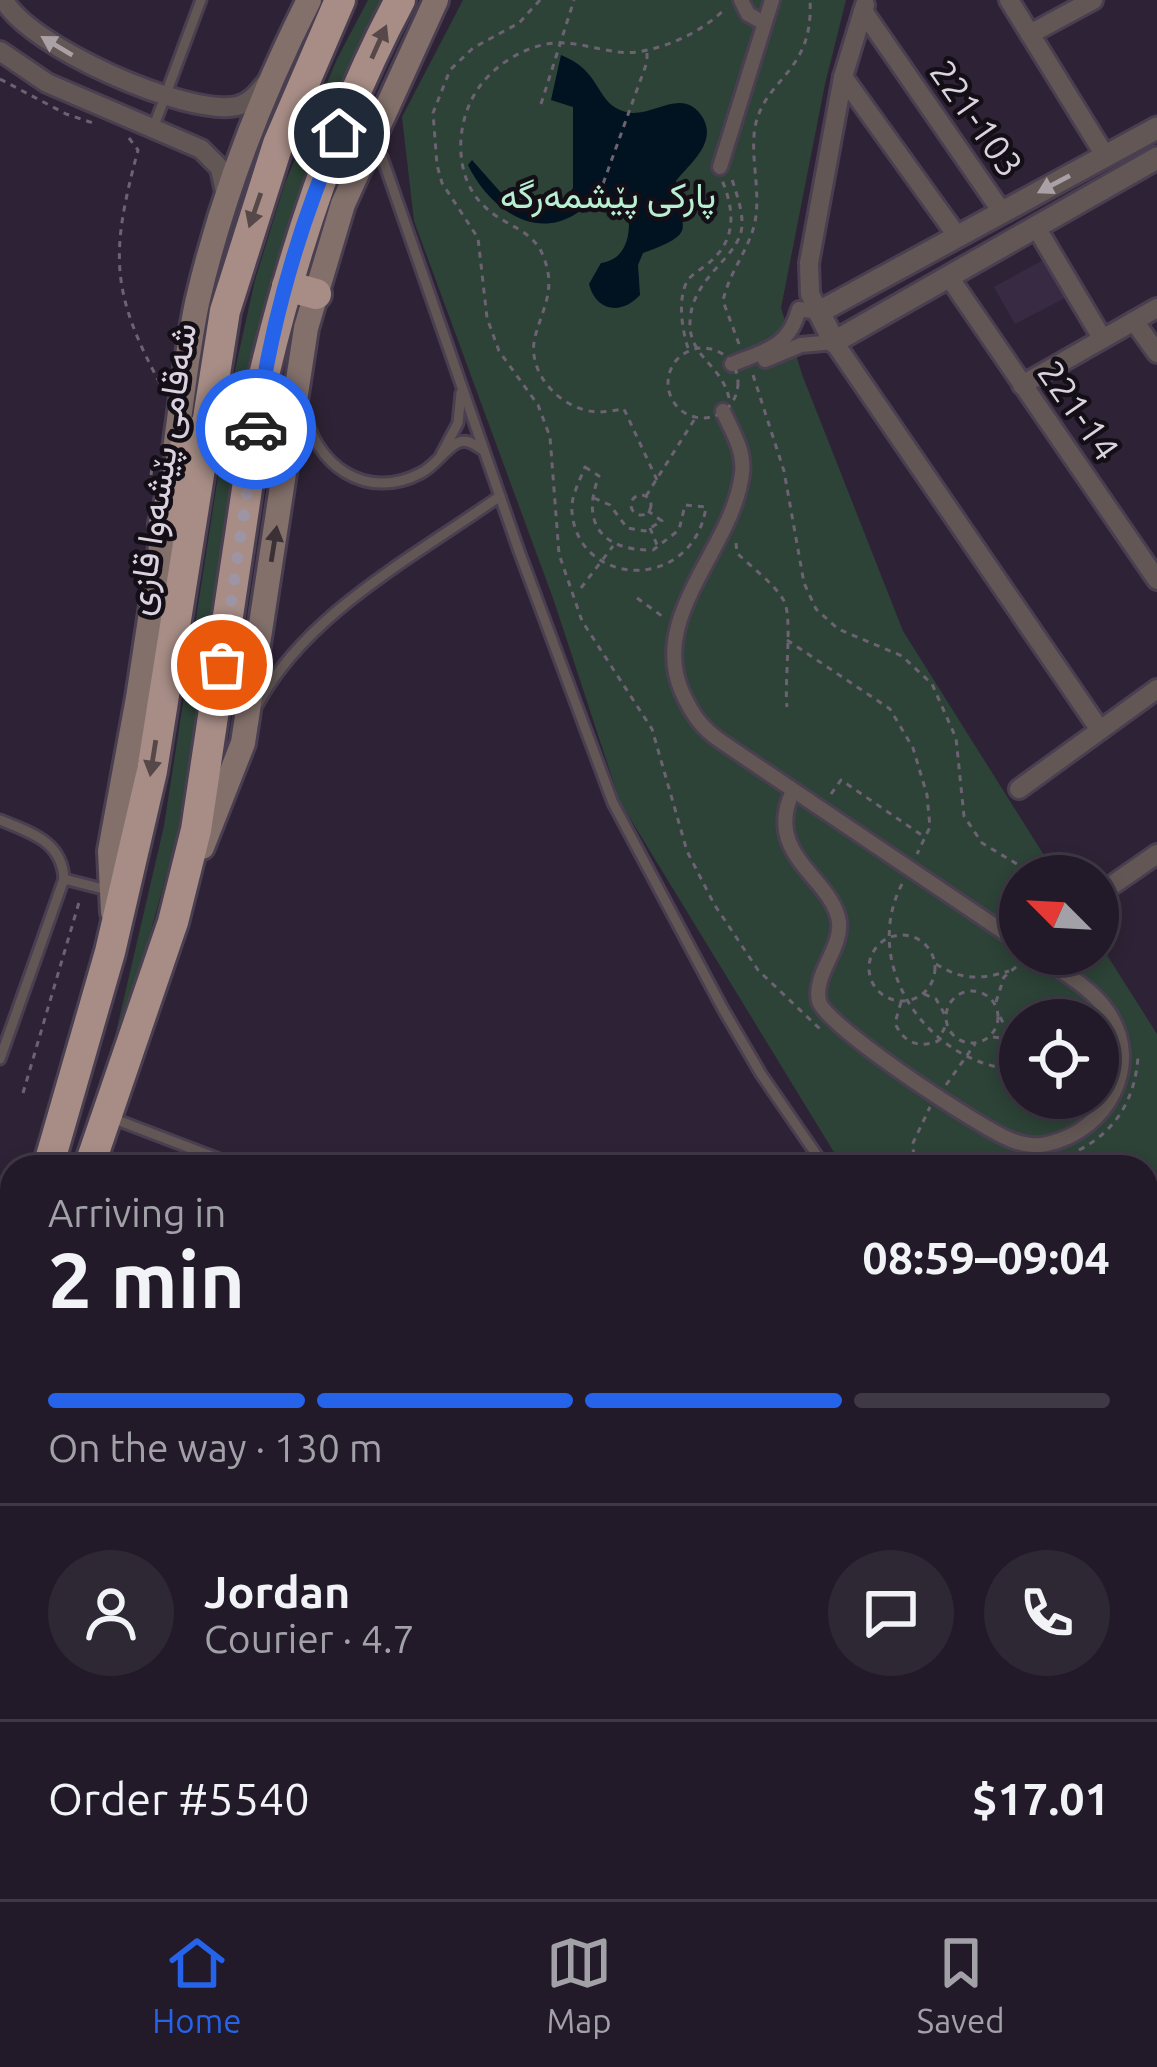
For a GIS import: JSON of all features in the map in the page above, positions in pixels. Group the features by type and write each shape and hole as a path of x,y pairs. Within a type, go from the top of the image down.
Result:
{"highway":[{"name":"شەقامی پێشەوا قازی","path":"51,1155 108,959 152,771 171,563 225,311 278,143 340,0"},
{"path":"93,1155 173,922 196,830 264,375 301,290 323,169 400,0"},
{"path":"164,524 225,311"},
{"name":"شەقامی پێشەوا قازی","path":"37,1155 108,959"},
{"path":"106,1155 142,1016"}],"main road":[{"path":"108,959 110,851 171,563 164,524 192,330 247,140 310,0"},
{"path":"173,922 243,743 302,355 301,290 436,0"}],"street":[{"path":"4,0 59,50 166,95 210,107 247,102 267,82 294,32"},
{"path":"741,0 748,14 764,23"},
{"path":"720,167 772,0"},
{"path":"1009,0 1106,157"},
{"path":"1030,34 1093,0"},
{"path":"865,5 844,77 808,284 834,342 1100,730"},
{"name":"221-103","path":"865,5 1002,212"},
{"path":"0,51 103,117 154,126 215,160 225,189 221,221"},
{"path":"103,117 121,77"},
{"path":"844,77 958,237"},
{"path":"741,365 793,333 799,309 819,313 1157,128"},
{"path":"741,365 801,345 834,342 1157,158"},
{"path":"1036,227 1102,338"},
{"path":"934,251 949,277"},
{"name":"221-14","path":"949,277 1157,580"},
{"path":"1022,385 1157,308"},
{"path":"1133,321 1157,353"},
{"path":"723,411 743,470 730,517 677,627 675,669 693,716 705,730 999,937"},
{"path":"1019,789 1157,689"},
{"path":"793,791 785,807 787,833 839,924 834,952 819,986 824,1012 857,1042 1007,1139 1046,1145 1076,1132 1114,1097 1124,1065 1121,1035 1106,1008 1062,975"},
{"path":"1119,880 1157,854"}],"lane":[{"path":"154,126 201,0"},
{"path":"382,157 578,713 626,830 761,1073 817,1155"},
{"path":"302,355 305,416 317,446 339,470 370,483 395,482 421,473 464,441 484,451"},
{"path":"438,460 458,424 461,385"},
{"path":"243,743 275,671 297,645 500,496"},
{"path":"0,820 55,848 63,862 64,879 0,1059"},
{"path":"64,879 112,891"},
{"path":"116,1120 208,1155"}],"path":[{"path":"540,0 518,22 473,48 450,70 433,113 437,165 442,182 478,238 487,318 500,351 538,405 550,437 560,554 582,621 652,729 687,850 714,904 758,970 827,1035"},
{"path":"541,104 574,0"},
{"path":"810,0 811,24 800,57 761,109 755,127 756,217 724,301 730,328 784,471 801,569 816,609 838,629 902,656 932,684 956,738 964,816 982,843 1002,855"},
{"path":"657,480 624,409 594,412 563,402 544,381 535,363 534,339 551,288 546,262 536,238 478,200 460,163 463,126 482,82 511,58 561,42 619,51 675,42 710,24 732,2"},
{"path":"595,206 647,62 647,49"},
{"path":"0,79 67,114 103,117"},
{"path":"131,139 138,150 120,216 120,280 132,328 164,391 168,372"},
{"path":"689,351 682,304 688,281 717,256 733,226 720,167"},
{"path":"716,350 741,365 735,397 723,411 697,417 676,405 668,384 675,362 689,351 716,350"},
{"path":"646,496 697,417"},
{"path":"150,487 155,450"},
{"path":"585,467 599,476 591,496 597,528 614,544 636,550 658,547 679,530 685,506 706,507 695,542 662,568 633,571 599,560 579,538 571,511 585,467"},
{"path":"591,496 610,505 626,528 650,528 662,521 648,511"},
{"path":"646,496 636,496 631,505 639,514 648,511"},
{"path":"646,496 651,503 648,511"},
{"path":"730,517 737,553 785,602 790,627 787,706"},
{"path":"650,528 658,547"},
{"path":"679,530 695,542"},
{"path":"581,588 614,544"},
{"path":"637,598 677,627"},
{"path":"787,640 890,710 913,748 927,795 930,827 892,911 889,945 904,1001 938,1041 985,1067 999,1068"},
{"path":"820,810 841,780 925,837"},
{"path":"907,875 914,888"},
{"path":"23,1093 85,884"},
{"path":"934,963 931,983 922,994 904,1001 877,990 869,970 875,950 902,935 923,943 934,963 956,975 975,979 999,973"},
{"path":"989,1038 996,1030 999,986 1006,975"},
{"path":"938,1041 951,1002 965,992 982,992 996,1004"},
{"path":"922,994 937,999 959,1040 975,1044"},
{"path":"904,1001 895,1023 904,1038 913,1044 938,1041"},
{"path":"964,1057 975,1044 999,1037"},
{"path":"1066,1154 1103,1135 1123,1111 1136,1079 1138,1046"},
{"path":"931,1106 943,1114"}],"shaded area":[{"path":"1043,260 1065,298 1015,324 994,287"}],"green space":[{"path":"368,0 384,0 350,64 270,281 247,382 177,836 134,992 110,1058 164,826 233,379 255,280 285,183 337,59"},
{"name":"پارکی پێشمەرگە","path":"463,0 846,0 781,308 803,377 903,631 1044,855 999,855 999,975 1119,974 1157,1034 1157,1155 836,1155 620,802 554,601 414,221 402,117"}],"water":[{"path":"561,55 584,69 620,110 642,112 685,104 694,108 706,127 700,152 676,181 683,227 674,239 643,253 638,265 640,295 618,308 603,305 589,284 601,263 614,258 626,244 629,223 620,212 598,204 558,222 526,221 498,204 468,165 472,160 503,195 545,207 563,202 573,188 573,107 551,100"}],"way so far":[{"path":"222,665 256,429"}],"route":[{"path":"256,429 286,286 339,133"}]}
